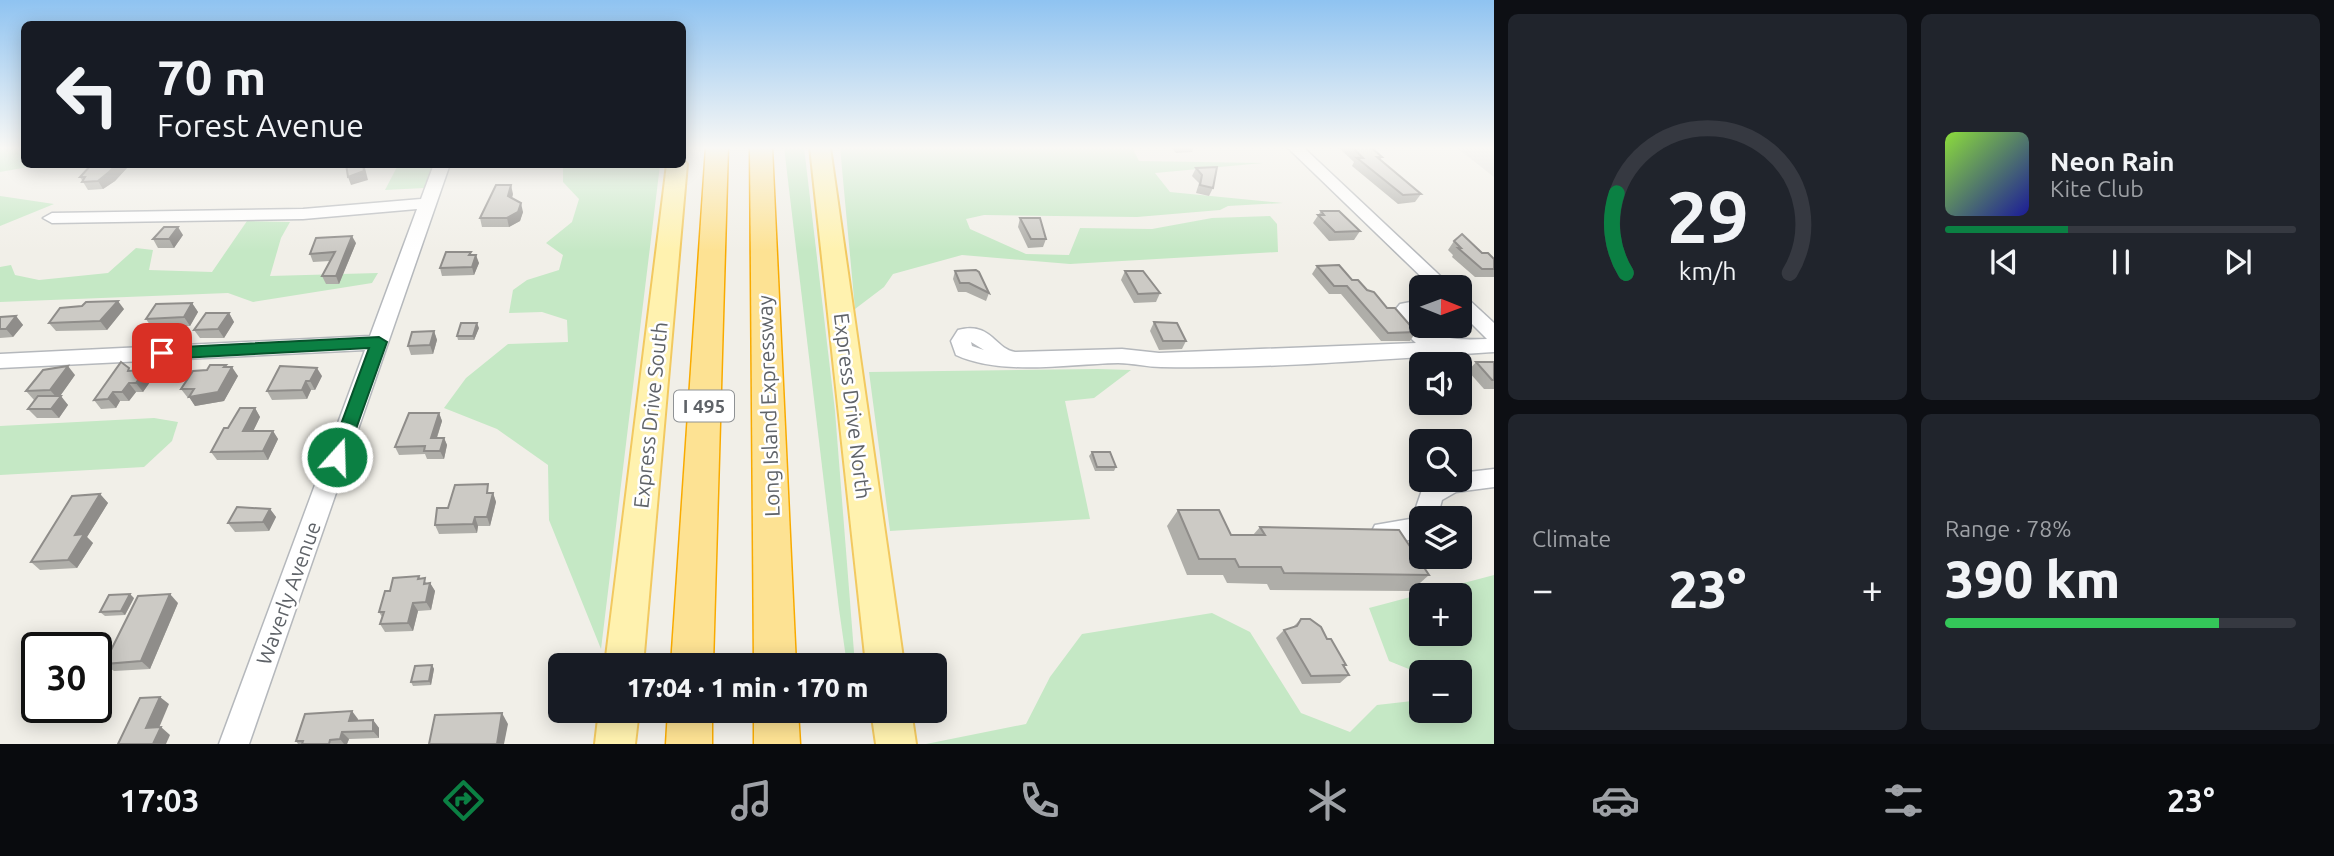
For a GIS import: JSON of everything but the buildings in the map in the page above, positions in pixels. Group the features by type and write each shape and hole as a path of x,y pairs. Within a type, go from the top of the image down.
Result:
{"highway":[{"name":"I 495","path":"693,653 715,182"},
{"name":"Long Island Expressway","path":"762,182 775,653"},
{"path":"688,744 689,723"},
{"path":"776,723 777,744"}],"main road":[{"name":"Express Drive South","path":"625,653 675,182"},
{"name":"Express Drive North","path":"824,182 884,653"},
{"path":"615,744 617,723"},
{"path":"893,723 895,744"}],"street":[{"name":"Waverly Avenue","path":"234,744 436,182"},
{"path":"1331,182 1430,275"},
{"path":"154,200 430,199"},
{"path":"52,218 303,214 430,199"},
{"path":"1409,308 1401,316 1409,324"},
{"path":"1472,313 1494,334"},
{"path":"1424,338 1443,348"},
{"path":"0,361 379,342"},
{"path":"1004,358 1122,356 1159,360 1336,355 1494,345"},
{"path":"1428,506 1432,494 1452,483 1494,478"},
{"path":"1384,533 1409,530"}],"green space":[{"path":"389,182 427,182 424,188 385,190"},
{"path":"563,182 658,182 601,649 549,520 548,465 497,429 444,408 466,378 508,344 568,342 567,320 542,312 509,313 513,290 527,280 559,270 563,255 546,243 572,222 579,199"},
{"path":"788,182 808,182 835,411 854,653 845,653"},
{"path":"843,182 1162,182 1170,192 1283,203 1228,206 1220,210 1137,217 984,215 966,219 970,229 1026,254 1069,255 1080,228 1152,229 1212,218 1270,216 1277,224 1278,252 1070,264 962,255 893,274 884,287 855,309"},
{"path":"0,196 7,197 54,204 0,226"},
{"path":"247,221 290,222 281,238 270,276 378,273 372,283 253,302 228,293 0,302 0,267 11,265 15,275 39,280 108,273 136,248 153,250 149,270 212,272"},
{"path":"1131,370 1094,398 1065,401 1090,519 890,531 869,372"},
{"path":"154,418 178,422 172,441 144,467 0,475 0,426"},
{"path":"1494,575 1494,744 926,744 1026,724 1050,677 1082,634 1212,613 1250,632 1301,713 1350,732 1377,705 1409,701 1409,723 1472,723 1472,660 1409,660 1409,669 1389,661 1369,608 1409,597 1409,646 1472,646 1472,583 1464,583"}],"route":[{"path":"162,353 379,342 337,457"}]}
